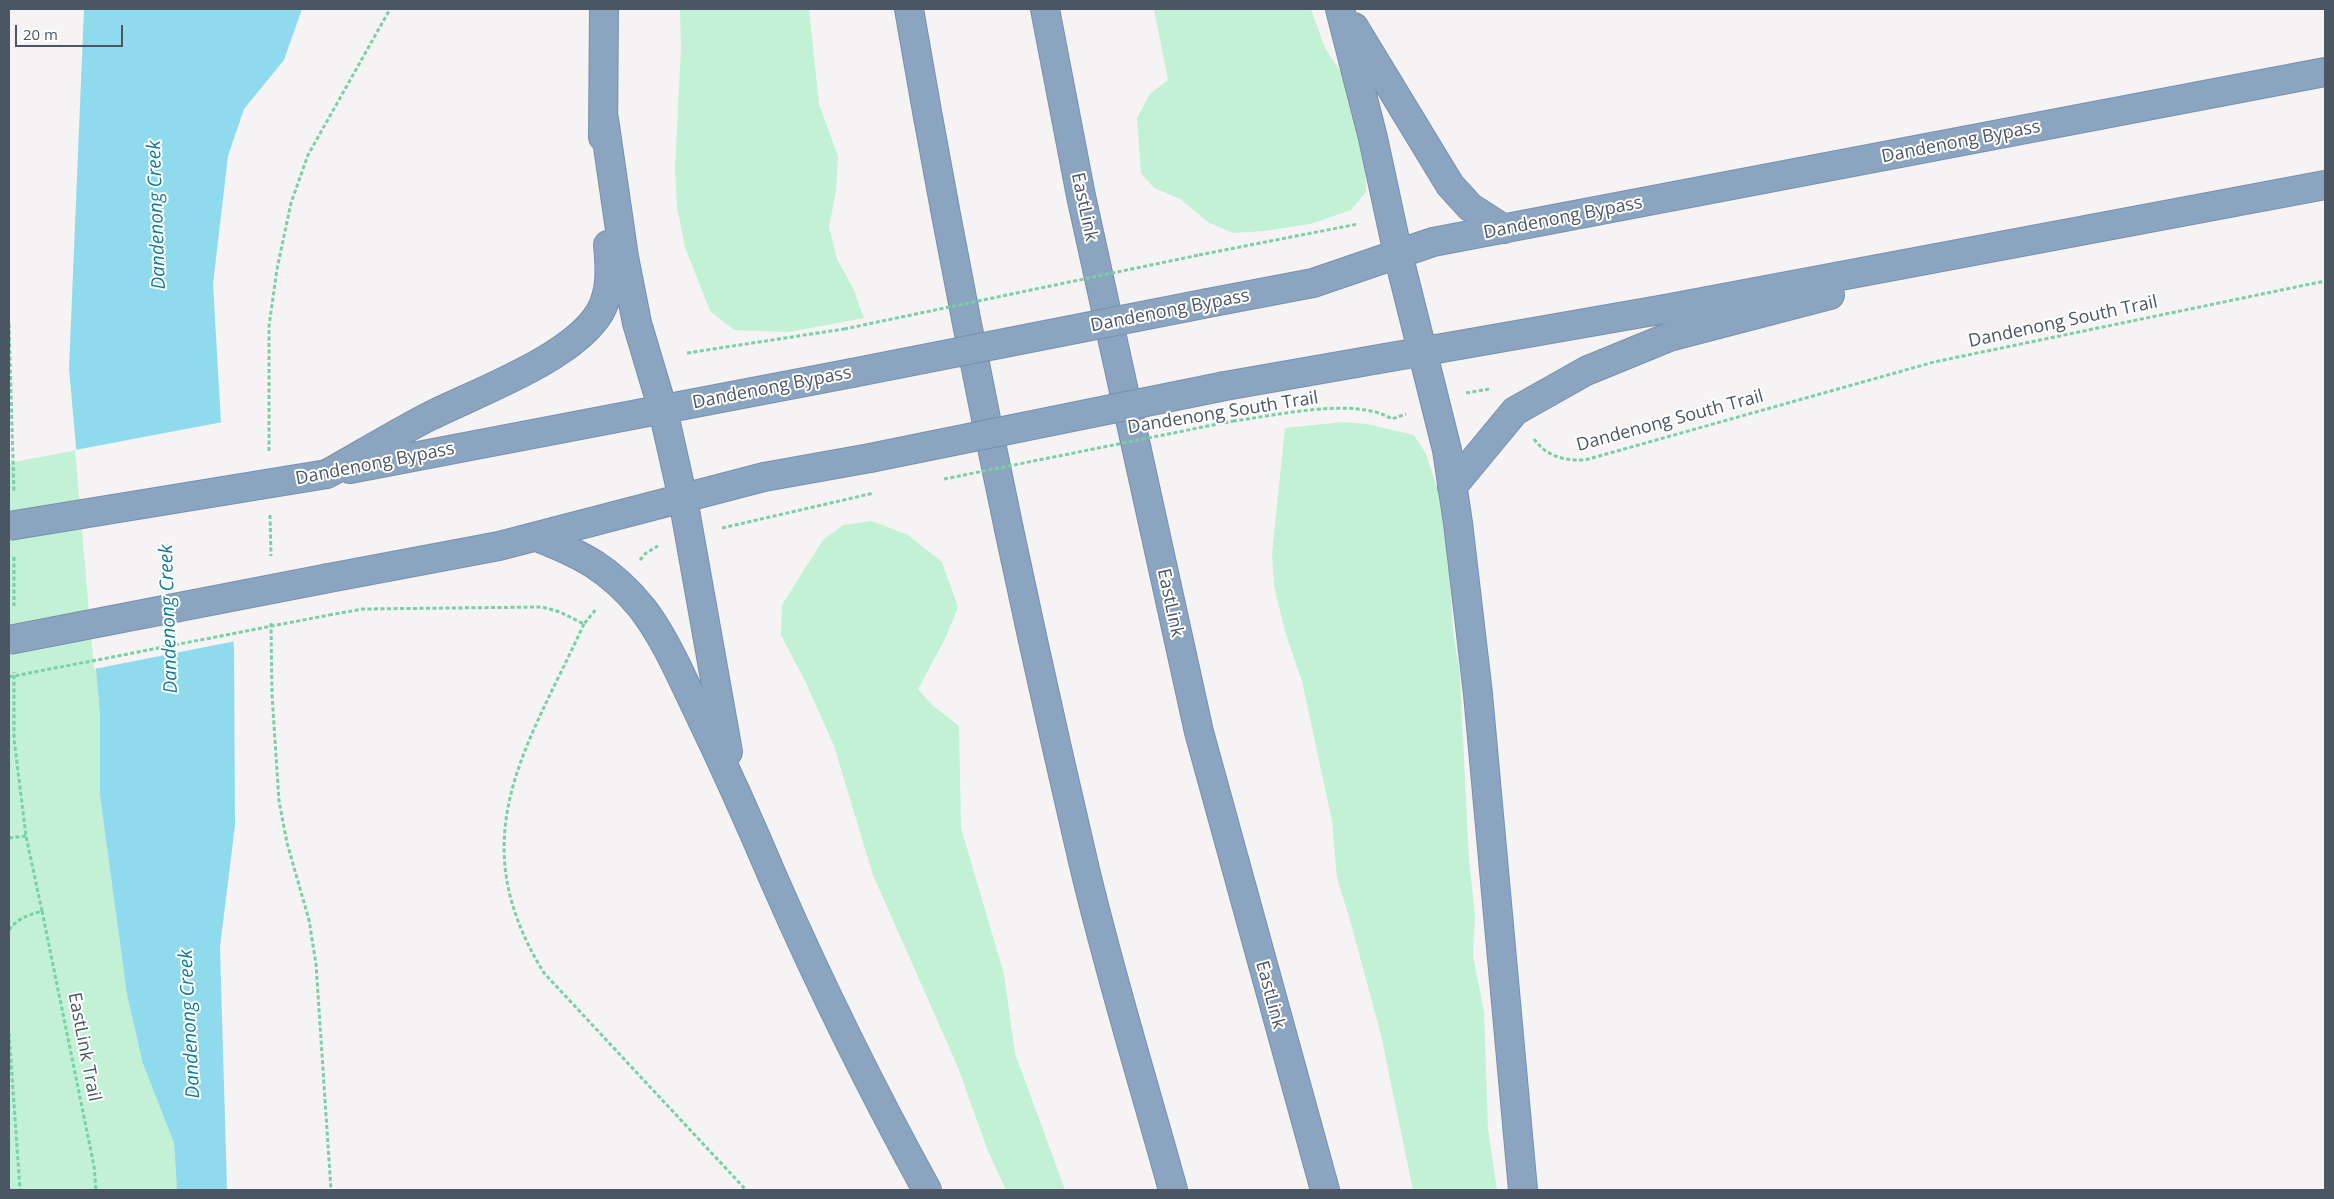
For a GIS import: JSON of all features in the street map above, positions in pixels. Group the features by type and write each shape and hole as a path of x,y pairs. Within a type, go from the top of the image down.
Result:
{"highway":[{"path":"327,474 430,416 506,381 544,359 578,337 601,311 611,280 602,166 604,9"},
{"path":"909,9 944,214 1007,515 1084,864 1173,1190"},
{"name":"EastLink","path":"1045,9 1081,196 1199,732 1325,1190"},
{"path":"1341,9 1450,185 1470,207 1504,229"},
{"path":"1341,9 1373,138 1398,254 1437,404 1452,487 1478,694 1523,1190"},
{"name":"Dandenong Bypass","path":"9,526 327,474 1313,284 1433,242 2325,72"},
{"path":"604,119 615,200 637,323 663,410 683,499 734,786"},
{"path":"9,640 537,537 764,477 870,458 1225,386 2056,236 2325,185"},
{"path":"1452,487 1515,411 1586,371 1669,337 2056,236"},
{"path":"537,537 588,559 606,571 642,609 672,658 734,786 779,890 872,1090 927,1190"}],"path":[{"path":"687,352 844,329 1367,222"},
{"name":"Dandenong South Trail","path":"935,481 1233,422 1343,408 1360,409 1383,414 1392,419 1470,392 1500,388 1539,446 1551,455 1570,461 1585,460 1934,362 2325,281"},
{"path":"9,677 329,615"},
{"path":"584,624 533,732 516,773 507,804 504,829 508,890 522,931 544,972 746,1190"},
{"path":"9,838 26,836"},
{"name":"EastLink Trail","path":"42,911 94,1166 96,1190"},
{"path":"9,1033 20,1190"}],"green space":[{"path":"680,9 809,9 819,104 838,156 836,191 829,227 837,259 853,288 864,318 789,332 734,330 710,311 685,247 677,207 675,169 681,49"},
{"path":"1154,9 1311,9 1325,48 1349,84 1365,153 1366,192 1351,210 1310,224 1264,231 1234,233 1209,223 1180,199 1154,188 1141,173 1137,118 1150,94 1168,80"},
{"path":"1343,422 1367,424 1414,435 1426,454 1446,515 1453,631 1460,675 1469,860 1475,915 1473,956 1484,1012 1488,1129 1497,1190 1413,1190 1381,1035 1337,878 1332,821 1302,681 1286,635 1274,586 1272,553 1285,428"},
{"path":"77,450 100,714 100,796 127,995 143,1064 174,1143 177,1190 9,1190 9,463"},
{"path":"872,521 908,535 942,562 958,607 945,639 918,689 932,705 959,726 961,828 1004,974 1015,1053 1065,1190 1006,1190 988,1151 957,1065 873,875 834,746 807,685 781,635 782,605 823,540 843,525"}],"water":[{"name":"Dandenong Creek","path":"84,9 302,9 284,60 244,109 228,156 213,284 234,649 235,825 220,947 227,1190 177,1190 174,1143 143,1064 127,995 100,796 100,714 69,369"}],"pier":[{"path":"223,422 236,641 94,669 75,450"}]}
